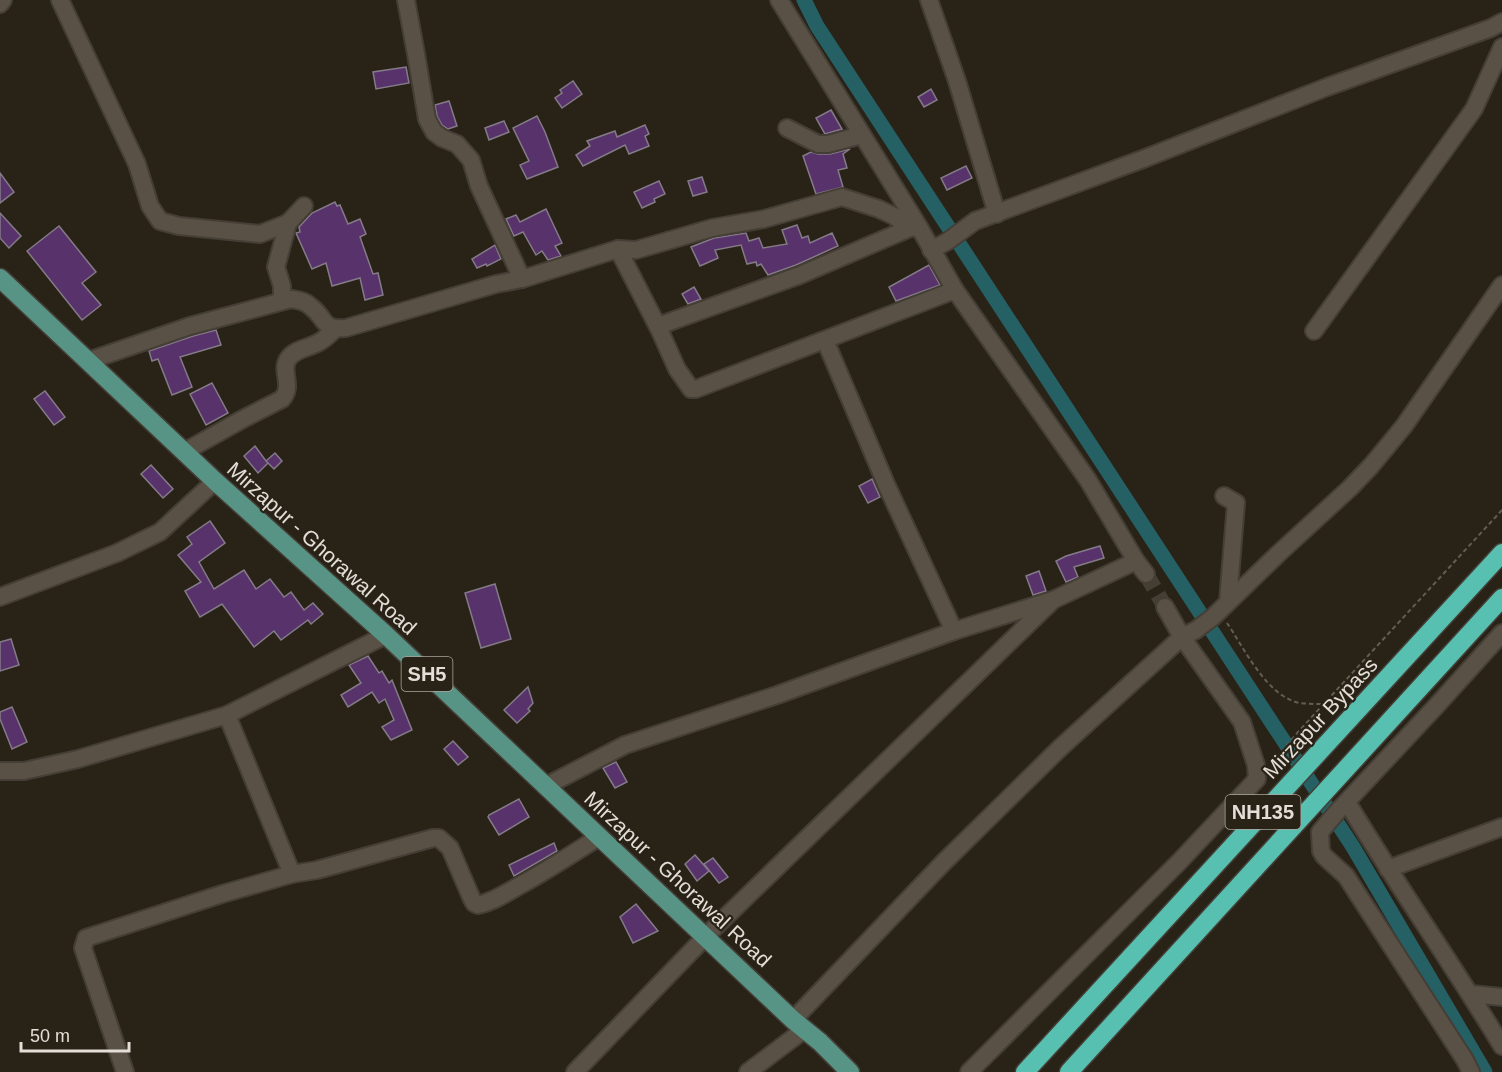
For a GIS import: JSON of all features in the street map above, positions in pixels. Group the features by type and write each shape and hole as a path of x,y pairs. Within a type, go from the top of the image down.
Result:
{"highway":[{"name":"Mirzapur Bypass","path":"1025,1072 1502,553"},
{"name":"NH135","path":"1069,1072 1502,598"}],"main road":[{"name":"Mirzapur - Ghorawal Road","path":"0,278 183,452 386,635 850,1072"}],"street":[{"path":"60,0 137,164 150,206 160,221 178,226 260,234 288,223 304,206"},
{"path":"406,0 427,119 434,132 457,144 471,160 479,186 522,279"},
{"path":"546,786 625,745 777,695 954,631 1053,600 1141,568 1088,480 955,290 915,228 862,135 779,0"},
{"path":"929,0 957,81 997,214"},
{"path":"931,250 948,241 975,221 1502,22"},
{"path":"1314,331 1474,109 1502,47"},
{"path":"787,128 818,144 828,144 862,135"},
{"path":"88,361 190,326 291,299 300,300 311,306 328,326 335,329 346,328 496,284 522,279 618,249 636,250 712,228 764,219 842,197 879,209 915,228"},
{"path":"282,301 282,286 276,267 288,223"},
{"path":"658,326 800,275 915,228"},
{"path":"618,249 658,326 677,369 691,389 955,290"},
{"path":"748,1072 799,1024 943,863 1060,748 1189,634 1220,610 1350,488 1404,426 1502,285"},
{"path":"183,452 282,399 288,386 286,363 289,358 294,353 321,342 335,329"},
{"path":"825,340 886,484 954,631"},
{"path":"0,597 117,553 160,532 215,481"},
{"path":"1220,610 1236,503 1224,496"},
{"path":"575,1072 706,936 1053,600"},
{"path":"969,1072 1180,861 1257,779 1256,765 1242,722 1189,634 1165,607"},
{"path":"1471,1072 1346,876 1324,856 1321,851 1320,832 1502,633"},
{"path":"0,771 24,771 78,759 227,715 386,635"},
{"path":"227,715 292,874"},
{"path":"1342,807 1388,869 1471,994 1502,1046"},
{"path":"1388,869 1502,827"},
{"path":"125,1072 83,948 86,938 222,894 433,838 439,838 450,848 471,897 478,905 498,898 548,870 599,837"},
{"path":"1471,994 1502,997"}],"path":[{"path":"1279,755 1502,510"},
{"path":"1220,610 1261,675 1274,689 1299,703 1324,704"}],"building":[{"path":"406,67 409,83 376,89 373,72"},
{"path":"573,81 582,94 562,108 555,98 562,93 560,90"},
{"path":"931,89 937,100 924,107 918,97"},
{"path":"449,101 457,126 448,129 442,125 437,116 435,105"},
{"path":"831,110 842,129 825,134 816,118"},
{"path":"537,116 558,167 527,179 520,165 529,161 513,128"},
{"path":"504,121 509,132 489,140 485,128"},
{"path":"645,125 649,134 645,136 649,146 629,154 625,145 583,166 576,155 590,146 587,141 615,131 617,137"},
{"path":"850,149 843,154 847,168 838,170 843,187 816,194 803,156 811,152 830,154"},
{"path":"966,166 972,178 947,190 941,178"},
{"path":"0,173 14,192 0,203"},
{"path":"702,177 707,192 693,196 688,181"},
{"path":"659,181 665,194 642,208 634,192"},
{"path":"335,202 337,206 340,205 348,224 360,219 366,234 360,237 373,274 378,273 383,295 365,300 360,278 332,286 326,263 312,269 296,233 300,232 299,227 312,213"},
{"path":"546,209 562,243 555,246 561,256 548,260 542,251 536,255 523,232 514,236 506,219 516,215 520,222"},
{"path":"0,213 21,236 9,248 0,238"},
{"path":"797,225 802,238 808,236 810,243 832,233 838,246 768,275 761,264 757,266 756,262 747,264 741,245 715,250 718,258 700,266 691,247 714,238 746,233 749,241 759,238 763,248 787,244 782,230"},
{"path":"59,226 96,272 82,283 101,305 82,320 27,251"},
{"path":"495,245 501,259 477,268 472,259"},
{"path":"929,265 940,285 896,301 889,287"},
{"path":"694,287 701,299 688,304 682,294"},
{"path":"216,330 221,345 180,357 192,387 172,395 158,359 152,361 149,351"},
{"path":"212,383 228,413 206,425 190,394"},
{"path":"45,391 65,417 54,425 34,399"},
{"path":"255,446 268,463 258,473 244,456"},
{"path":"275,453 282,461 274,469 266,461"},
{"path":"151,465 173,489 163,498 141,474"},
{"path":"872,479 880,497 868,503 859,486"},
{"path":"210,521 225,543 199,562 214,589 244,570 256,589 270,579 284,597 291,592 304,610 313,603 323,614 311,624 308,620 281,640 274,631 254,647 222,604 200,617 185,591 201,582 178,555 192,544 187,537"},
{"path":"1100,546 1104,558 1074,567 1078,577 1066,582 1056,561"},
{"path":"1039,571 1046,591 1033,595 1026,576"},
{"path":"495,584 511,639 481,648 465,593"},
{"path":"11,639 19,665 0,671 0,642"},
{"path":"368,656 379,673 382,671 389,683 392,680 412,730 391,740 382,727 394,720 385,699 379,703 372,692 348,707 341,695 361,683 349,665"},
{"path":"528,687 533,703 528,709 530,711 517,723 504,710"},
{"path":"12,707 27,742 12,749 0,719 0,712"},
{"path":"453,741 468,757 458,765 444,749"},
{"path":"616,762 627,782 615,788 603,768"},
{"path":"519,799 529,817 499,835 489,815"},
{"path":"554,843 557,851 514,876 509,865"},
{"path":"695,855 709,871 697,881 685,864"},
{"path":"713,858 728,877 719,883 704,864"},
{"path":"636,904 658,931 633,943 620,917"}],"waterway":[{"path":"804,0 817,26 1353,847 1485,1072"}],"tunnel":[{"path":"1146,574 1165,607"}]}
